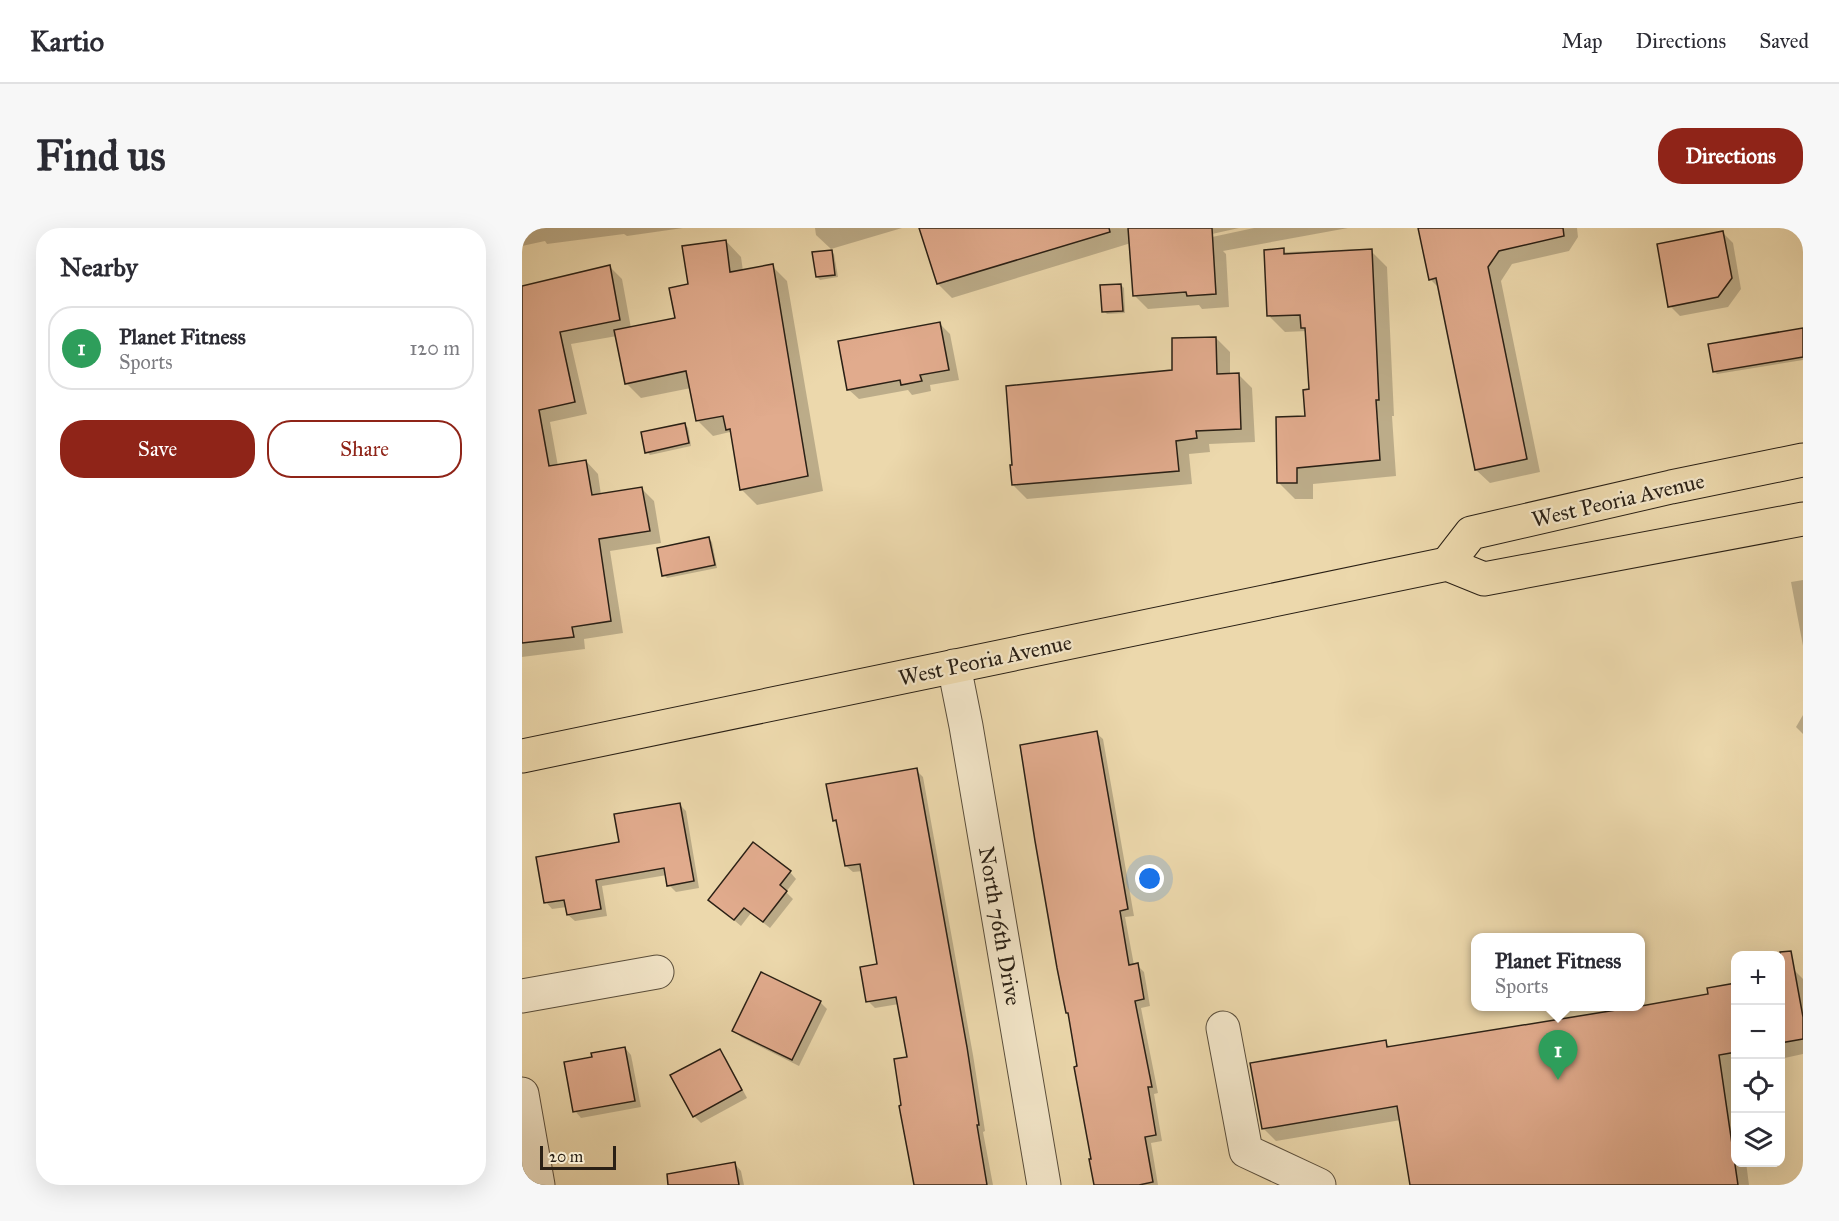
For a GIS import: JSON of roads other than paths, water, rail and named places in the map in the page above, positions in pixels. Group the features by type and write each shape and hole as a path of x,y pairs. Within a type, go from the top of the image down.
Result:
{"main road":[{"name":"West Peoria Avenue","path":"522,756 1447,564 1471,533 1671,487 1803,460"},
{"path":"1447,564 1484,579 1803,519"}],"street":[{"name":"North 76th Drive","path":"954,666 1044,1185"},
{"path":"522,996 657,972"},
{"path":"1223,1028 1246,1151 1318,1185"},
{"path":"522,1094 538,1185"}],"place":[{"name":"Planet Fitness","path":"1558,1080"}]}
